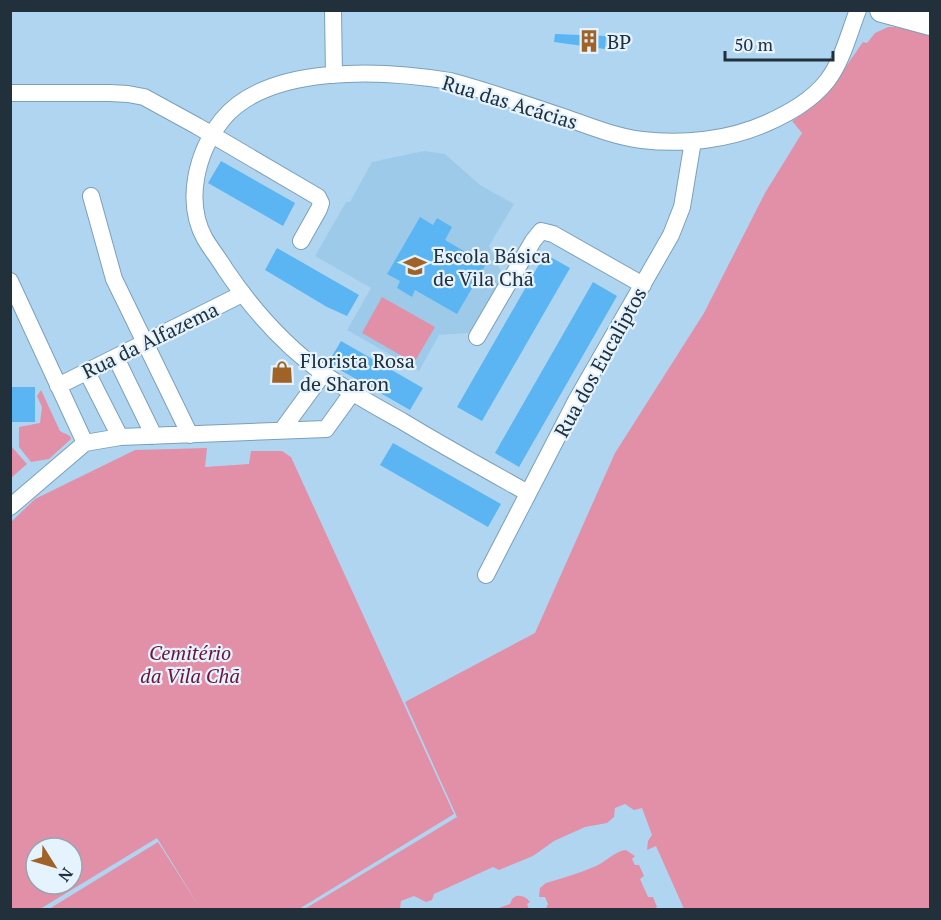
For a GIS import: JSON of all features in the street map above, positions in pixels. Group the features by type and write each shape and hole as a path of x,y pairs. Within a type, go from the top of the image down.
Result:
{"main road":[{"path":"882,10 930,23"}],"street":[{"path":"333,10 334,75"},
{"name":"Rua das Acácias","path":"528,493 352,393 323,374 265,321 243,294 204,237 197,214 194,190 197,170 212,134 233,108 250,96 281,84 334,75 394,74 450,81 631,138 664,142 727,136 760,126 802,104 828,80 858,10"},
{"path":"10,93 128,94 144,97 212,134 318,197 321,203 319,209 301,241"},
{"name":"Rua dos Eucaliptos","path":"486,575 577,399 677,221 682,207 693,141"},
{"path":"91,196 114,279 190,435"},
{"path":"477,337 533,241 542,231 553,234 643,285"},
{"path":"10,281 85,443"},
{"name":"Rua da Alfazema","path":"58,386 243,294"},
{"path":"116,358 154,436"},
{"path":"87,372 120,438"},
{"path":"282,430 323,374"},
{"path":"10,507 85,443 154,436 326,429 352,393"}],"shaded area":[{"name":"Escola Básica de Vila Chã","path":"424,151 445,154 480,185 514,204 489,246 503,276 469,333 439,335 419,371 347,330 371,288 315,256 346,202 350,202 372,162"}],"green space":[{"path":"888,27 930,34 930,909 684,909 656,846 647,850 648,841 652,835 642,808 634,810 625,804 615,808 614,817 607,823 585,827 554,841 533,856 499,870 493,867 434,894 432,900 426,902 414,896 401,901 400,909 303,910 457,817 405,702 535,633 615,453 704,313 765,193 802,133 792,121 823,96 863,42 867,43 875,33"},
{"path":"382,297 435,327 414,363 362,333"},
{"path":"41,390 60,431 70,436 71,439 49,459 31,462 19,447 19,427 40,423 42,407 37,396"},
{"path":"10,446 27,464 11,478"},
{"name":"Cemitério da Vila Chã","path":"207,448 205,467 249,464 251,451 282,451 291,457 454,814 299,909 49,909 70,896 84,896 84,887 158,842 200,908 157,838 84,882 84,836 24,836 24,896 61,896 40,909 11,909 11,522 35,499 135,450"},
{"path":"626,850 635,856 632,859 635,865 639,865 644,876 640,879 648,897 653,897 657,907 654,909 546,909 548,904 545,897 539,897 540,888 546,883 590,869 618,852"},
{"path":"516,896 522,896 530,902 527,904 529,909 496,909 510,904"}],"building":[{"name":"BP","path":"555,34 606,36 605,49 554,42"},
{"path":"221,161 295,203 283,226 208,183"},
{"path":"420,217 433,225 437,218 452,227 445,240 486,264 457,314 415,290 412,297 397,288 400,281 387,274"},
{"path":"277,248 359,295 347,316 327,307 265,270"},
{"path":"545,254 570,268 482,421 457,407"},
{"path":"593,282 617,296 519,467 495,453"},
{"path":"341,341 423,388 410,410 328,363"},
{"path":"10,387 35,387 35,422 10,422"},
{"path":"393,443 501,504 488,527 380,465"}],"place":[{"name":"BP","path":"589,41"},
{"name":"Escola Básica de Vila Chã","path":"415,266"},
{"name":"Florista Rosa de Sharon","path":"282,372"}]}
